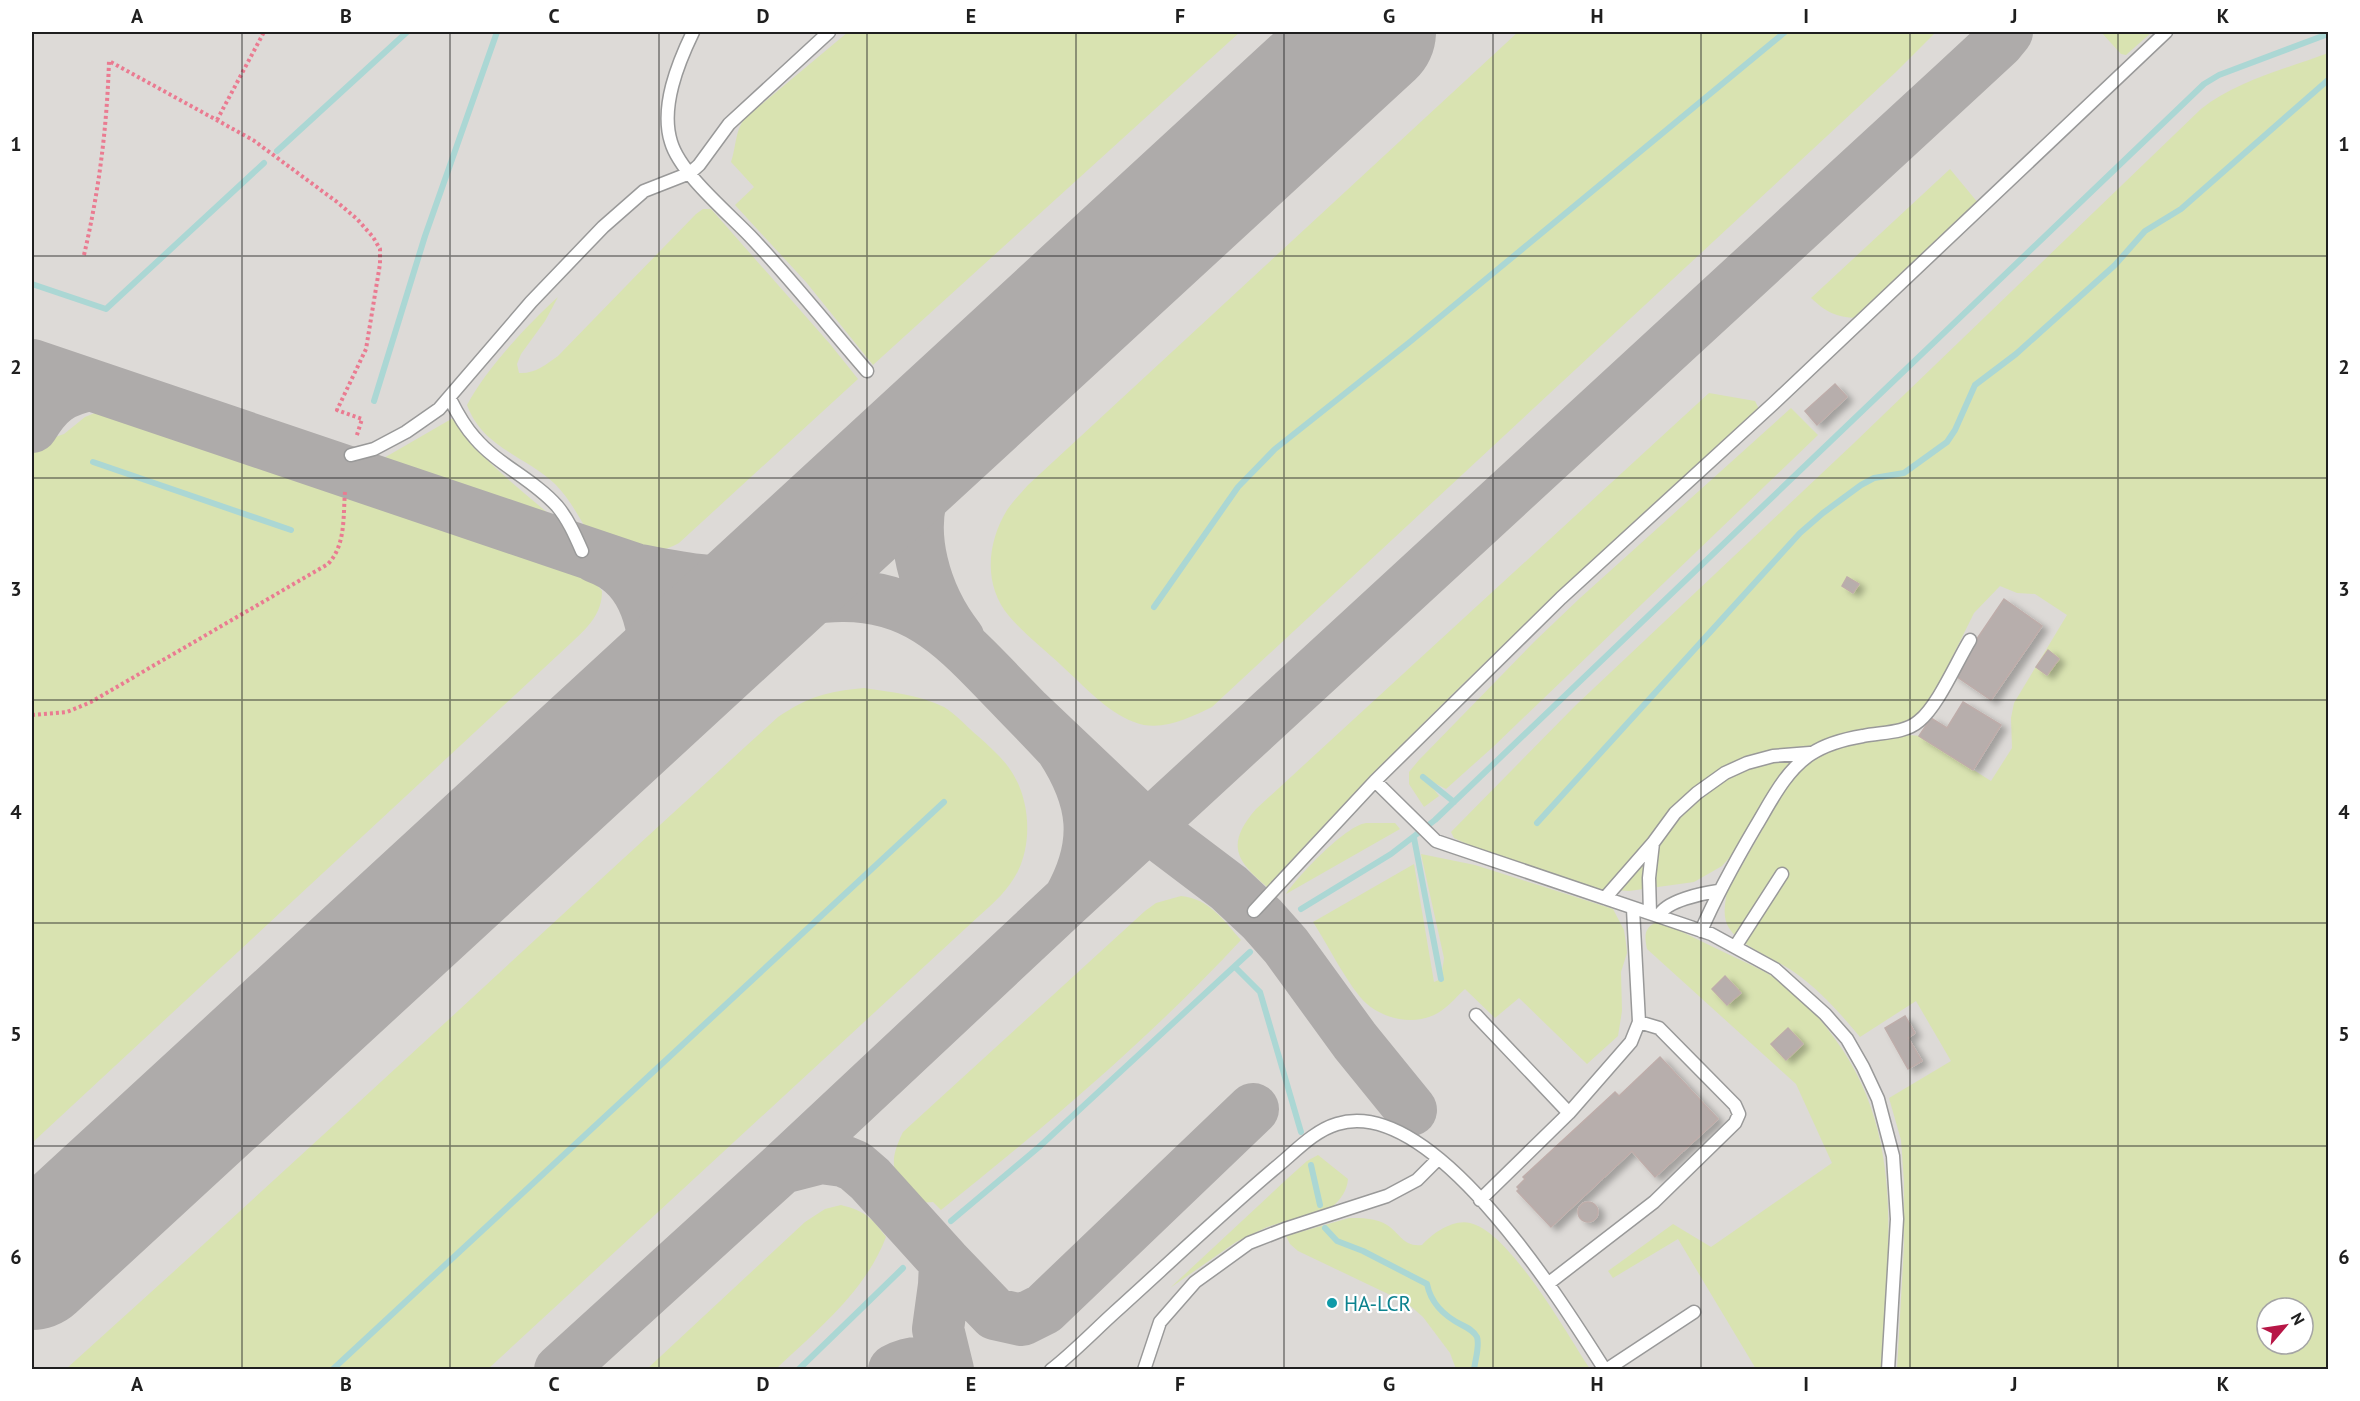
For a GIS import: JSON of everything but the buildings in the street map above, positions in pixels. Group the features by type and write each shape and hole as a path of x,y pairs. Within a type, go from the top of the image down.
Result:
{"lane":[{"path":"693,32 675,78 669,108 668,132 676,155 791,282 867,371"},
{"path":"351,455 374,449 406,432 439,409 450,399 531,302 628,203 657,184 690,173 699,165 729,124 829,32"},
{"path":"1254,911 1375,781 1561,598 1774,403 2166,32"},
{"path":"450,399 462,421 476,439 557,507 571,526 582,551"},
{"path":"1701,931 1718,891 1785,779 1798,764 1811,753 1832,743 1903,730 1919,722 1930,710 1970,640"},
{"path":"1605,898 1653,843 1675,813 1696,793 1725,773 1747,763 1773,756 1811,753"},
{"path":"1375,781 1436,841 1479,858 1655,914 1701,931 1735,947 1775,969 1825,1014 1847,1039 1878,1099 1893,1156 1896,1207 1888,1370"},
{"path":"1653,843 1648,878 1655,914"},
{"path":"1735,947 1782,874"},
{"path":"1655,914 1670,904 1706,892 1718,891"},
{"path":"1480,1200 1569,1113 1631,1042 1639,1022 1634,909"},
{"path":"1476,1015 1569,1113"},
{"path":"1549,1283 1654,1202 1735,1123 1739,1114 1735,1105 1659,1028 1639,1022"},
{"path":"1057,1368 1258,1183 1324,1130 1338,1124 1358,1121 1382,1124 1414,1138 1438,1158 1480,1200 1515,1238 1549,1283 1605,1370 1695,1312"},
{"path":"1144,1370 1160,1322 1195,1282 1249,1244 1275,1232 1387,1196 1417,1180 1438,1158"}],"path":[{"path":"217,120 264,32"},
{"path":"84,255 101,171 107,121 109,61 253,140 337,202 373,237 380,249 380,264 366,349 337,410 362,419 351,455"},
{"path":"32,715 67,712 90,702 328,564 337,555 340,544 345,492"}],"shaded area":[{"path":"32,32 2328,32 2328,1369 32,1369"}],"green space":[{"path":"848,32 1240,32 873,365 806,282 735,205 754,187 731,162 737,134 744,119"},
{"path":"1518,32 1936,32 1896,72 1212,707 1164,725 1144,725 1124,718 1096,697 1028,636 1001,604 995,591 991,564 995,536 1007,510 1028,485"},
{"path":"2101,32 2152,32 2126,55 2121,54"},
{"path":"2328,53 2328,1369 1897,1369 1904,1246 1904,1182 1901,1140 1889,1098 1951,1061 1916,1001 1860,1037 1829,1002 1804,979 1734,935 1725,919 1727,892 1792,777 1810,761 1830,749 1885,737 1920,736 1991,781 2012,748 2011,718 2014,703 2067,615 2035,594 2017,593 2000,586 1974,613 1931,700 1917,716 1896,727 1842,737 1816,746 1793,763 1740,846 1722,866 1694,882 1629,891 1597,889 1490,855 1454,838 1451,832 1576,705 1854,443 2201,109 2245,83"},
{"path":"1950,169 1979,204 1856,318 1832,313 1811,298"},
{"path":"703,209 711,209 858,379 679,543 655,552 635,552 591,537 555,484 494,441 474,420 467,405 508,348 558,297 545,321 521,354 517,364 519,373 535,370 558,356"},
{"path":"1709,393 1755,401 1759,409 1632,524 1445,701 1267,887 1256,877 1242,860 1238,851 1238,842 1247,821 1256,809"},
{"path":"107,408 585,571 602,591 597,613 578,636 32,1143 32,445 64,434 85,417"},
{"path":"1791,408 1818,435 1493,747 1446,789 1425,778 1439,796 1424,807 1409,784 1409,772 1419,760 1579,599"},
{"path":"453,418 490,463 565,528 377,462"},
{"path":"864,688 915,697 944,707 962,721 1006,764 1019,785 1026,809 1026,848 1018,871 1006,890 990,906 488,1369 66,1369 778,717 818,696"},
{"path":"1366,823 1395,823 1400,829 1286,894 1311,864 1335,842 1357,826"},
{"path":"1421,854 1475,865 1613,909 1624,930 1627,953 1621,972 1622,1011 1618,1036 1587,1064 1519,998 1495,1018 1465,989 1441,1011 1423,1019 1393,1018 1367,1004 1346,977 1313,922 1414,864 1434,982 1441,979 1444,958"},
{"path":"1181,896 1200,901 1208,906 1241,940 1206,977 1096,1081 941,1210 933,1202 920,1203 895,1172 895,1155 903,1132 1145,911 1156,903"},
{"path":"1660,921 1762,971 1796,993 1825,1025 1858,1077 1874,1116 1883,1157 1888,1198 1887,1283 1881,1369 1756,1369 1678,1239 1613,1278 1608,1271 1673,1224 1711,1247 1832,1163 1796,1084 1647,949 1646,932 1648,928"},
{"path":"1318,1155 1348,1179 1343,1194 1332,1207 1267,1227 1236,1242 1170,1288 1288,1178 1307,1161"},
{"path":"841,1205 867,1216 886,1237 877,1257 853,1293 776,1369 647,1369 805,1222 825,1209"},
{"path":"1349,1218 1379,1221 1406,1242 1416,1245 1422,1245 1438,1232 1457,1223 1470,1223 1486,1230 1519,1264 1536,1286 1590,1369 1456,1369 1450,1353 1423,1317 1407,1303 1298,1251 1290,1244 1286,1236"}],"waterway":[{"path":"277,151 407,32"},
{"path":"374,401 425,236 497,32"},
{"path":"1154,607 1238,487 1275,449 1411,341 1785,32"},
{"path":"1301,909 1391,854 1435,820 2204,84 2219,75 2328,34"},
{"path":"1537,823 1800,533 1861,485 1874,478 1904,473 1947,442 1955,430 1975,385 2016,354 2115,265 2145,231 2181,209 2328,80"},
{"path":"32,284 106,309 264,163"},
{"path":"93,462 291,530"},
{"path":"1423,777 1454,802"},
{"path":"332,1370 944,802"},
{"path":"1414,838 1441,979"},
{"path":"951,1221 1039,1147 1250,952"},
{"path":"1235,967 1260,992 1301,1132"},
{"path":"1311,1165 1320,1205"},
{"path":"1325,1228 1337,1241 1363,1251 1427,1284 1439,1309 1471,1330 1477,1337 1478,1349 1474,1370"},
{"path":"798,1370 903,1268"}],"taxiway":[{"path":"560,1370 782,1168 1068,900 1957,81 2007,32"},
{"path":"32,365 635,569 697,580 730,581 765,575 798,559"},
{"path":"32,427 56,398 71,390 91,385"},
{"path":"959,639 947,622 928,584 922,563 918,520 921,499 928,479 947,444 983,388"},
{"path":"596,557 615,566 629,579 638,592 651,623 654,640 653,673 648,691 636,708"},
{"path":"738,614 816,598 867,597 909,609 945,632 994,678 1061,748 1081,786 1087,804 1089,841 1086,860 1069,899"},
{"path":"1027,712 1147,826 1229,888 1262,919 1286,946 1355,1041 1411,1110"},
{"path":"782,1168 821,1158 843,1161 855,1166 870,1179 995,1314 1022,1320 1044,1309 1253,1109"},
{"path":"945,1262 938,1329 948,1370"},
{"path":"894,1370 918,1363 943,1370"}],"runway":[{"path":"32,1265 1371,32"}],"place":[{"name":"HA-LCR","path":"1332,1303"}]}
